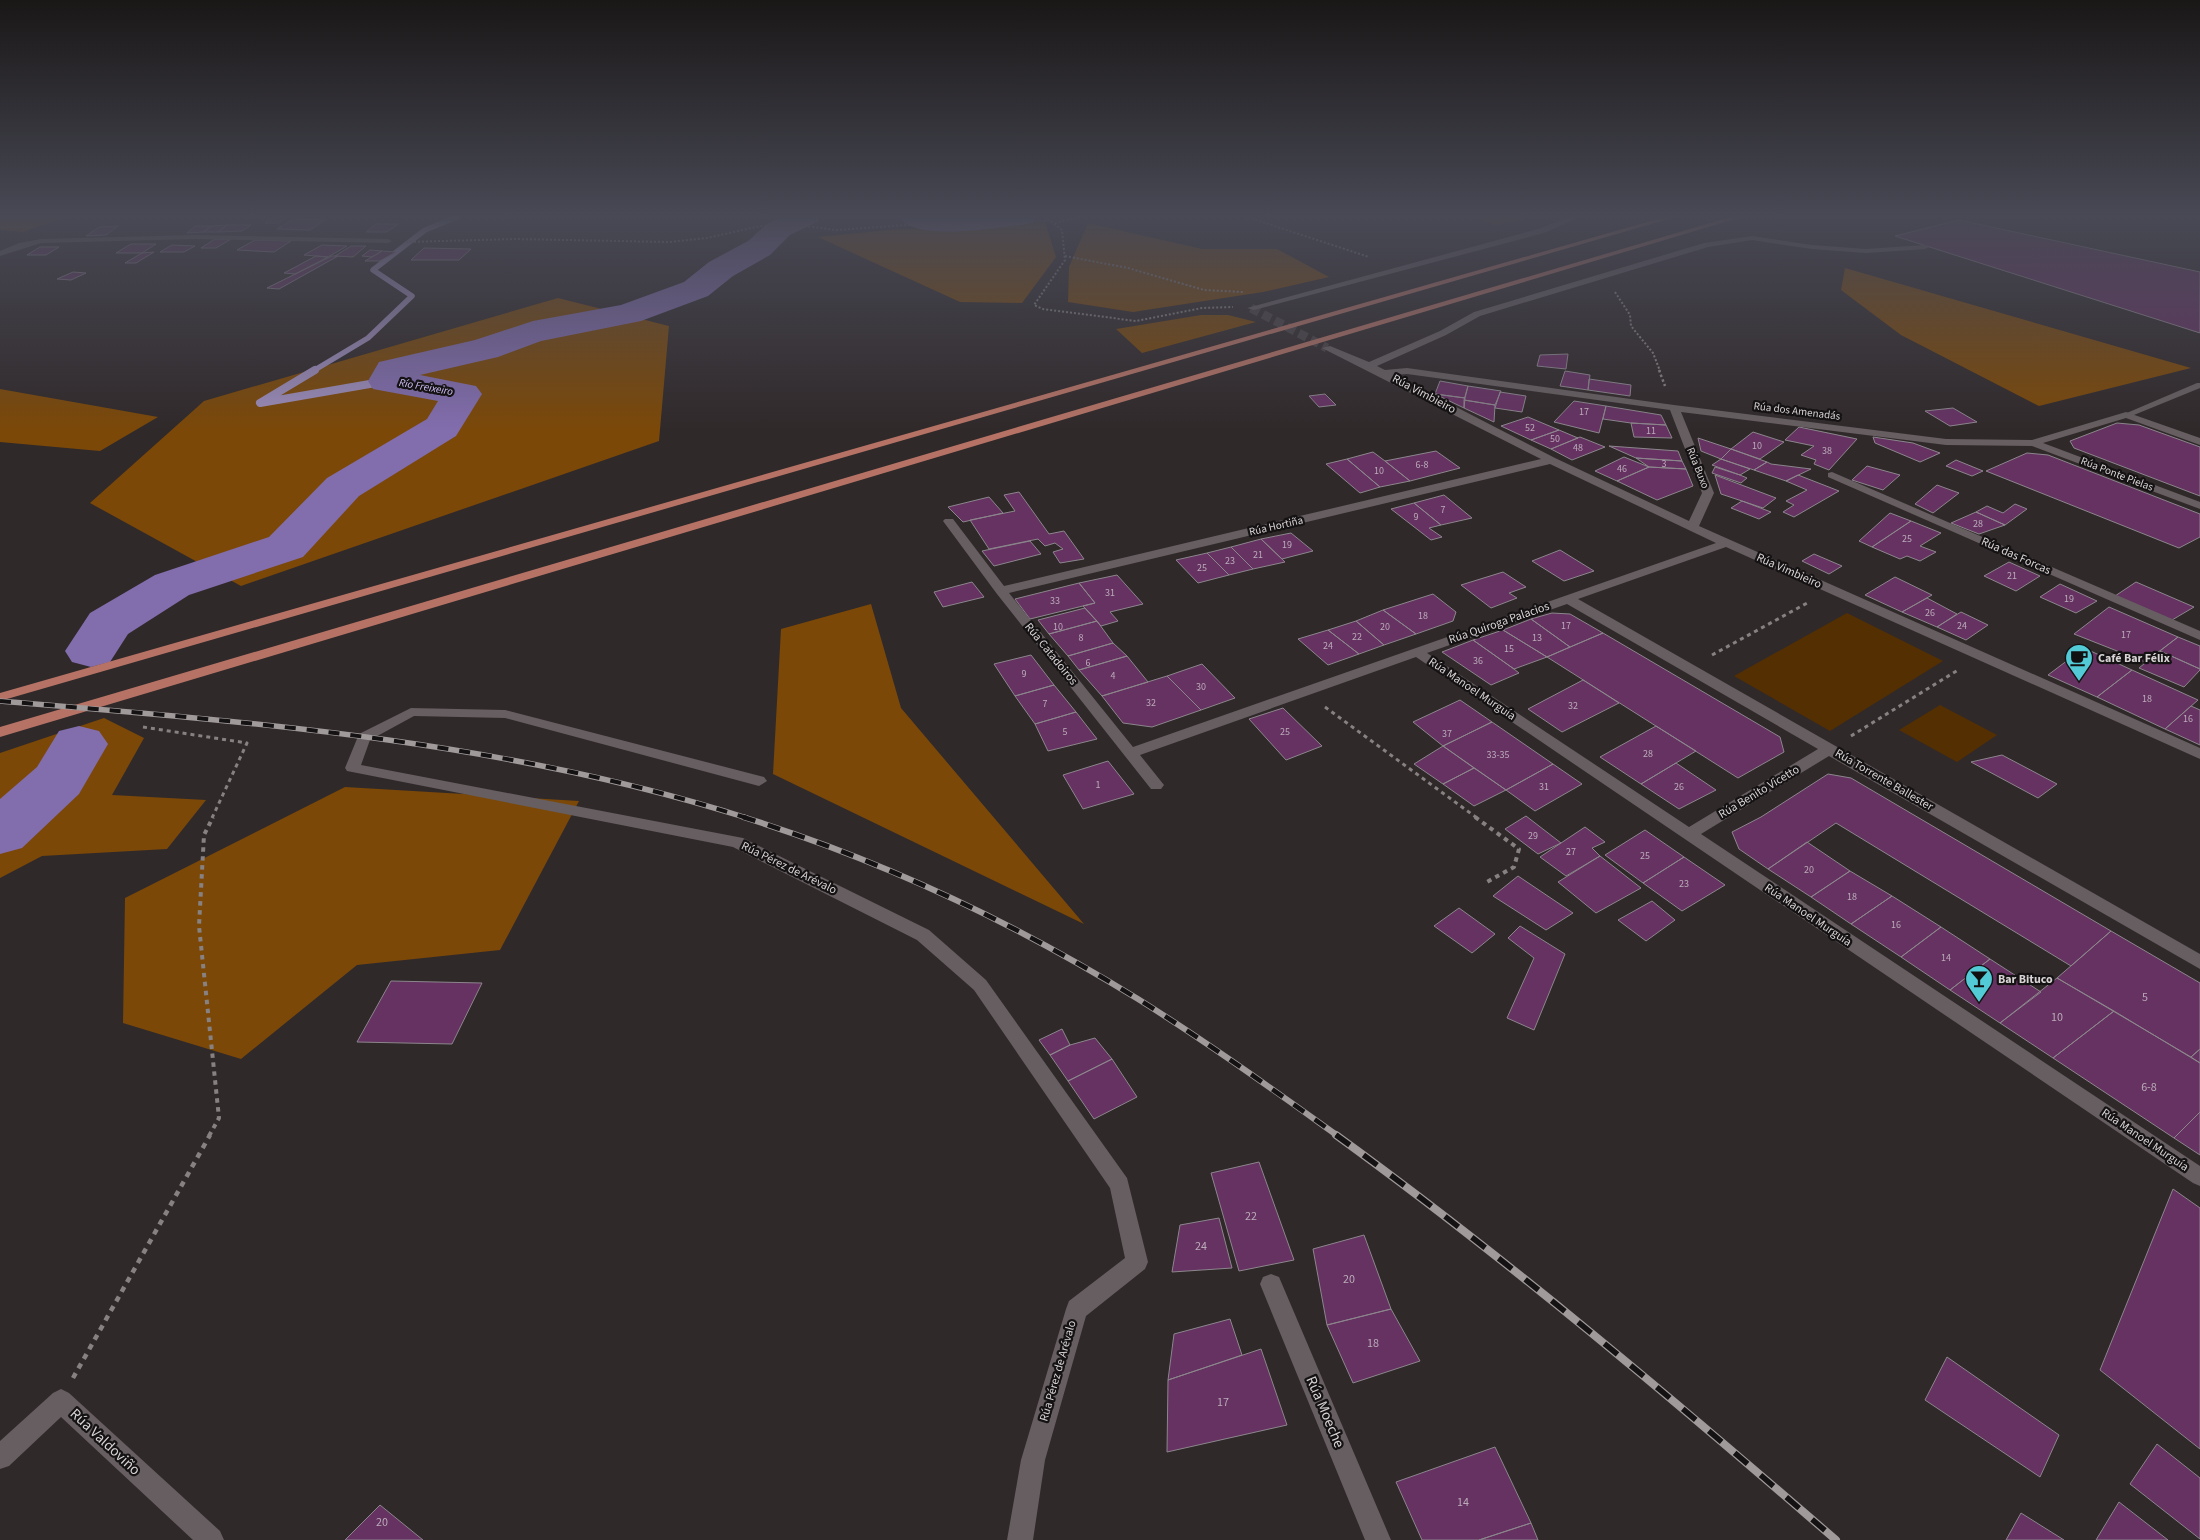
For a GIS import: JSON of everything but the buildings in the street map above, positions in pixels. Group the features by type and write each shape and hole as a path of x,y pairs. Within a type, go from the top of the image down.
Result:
{"highway":[{"path":"0,698 1424,288"},
{"path":"0,732 1499,288"}],"street":[{"path":"1251,308 1329,288"},
{"path":"1369,366 1443,333 1477,314 1564,288"},
{"name":"Rúa Vimbieiro","path":"1327,348 1384,373 1552,460 1726,543 2200,754"},
{"name":"Rúa dos Amenadás","path":"1384,373 1407,371 1674,408 1946,442 2033,443 2126,415"},
{"name":"Rúa Buxo","path":"1674,408 1708,493 1692,526"},
{"path":"2126,415 2200,442"},
{"name":"Rúa Ponte Pielas","path":"2033,443 2200,506"},
{"name":"Rúa Hortiña","path":"1000,591 1552,460"},
{"name":"Rúa das Forcas","path":"1832,475 2200,636"},
{"name":"Rúa Catadoiros","path":"949,521 1000,591 1156,785"},
{"name":"Rúa Quiroga Palacios","path":"1130,753 1726,543"},
{"name":"Rúa Torrente Ballester","path":"1568,599 2200,962"},
{"name":"Rúa Manoel Murguía","path":"1417,652 2200,1177"},
{"name":"Rúa Pérez de Arévalo","path":"759,781 505,714 411,712 364,737 352,768 736,842 923,934 980,986 1120,1185 1138,1262 1077,1309 1033,1460 1020,1540"},
{"name":"Rúa Benito Vicetto","path":"1688,835 1829,749"},
{"name":"Rúa Moeche","path":"1271,1284 1378,1540"},
{"name":"Rúa Valdoviño","path":"0,1457 61,1401 211,1540"}],"lane":[{"name":"Rúa dos Amenadás","path":"2126,415 2200,385"}],"path":[{"path":"1046,288 1034,305 1043,309 1136,321 1202,308 1251,308"},
{"path":"1197,288 1204,290 1260,293 1276,302"},
{"path":"1611,288 1630,315 1631,326 1653,353 1674,408"},
{"path":"1688,668 1832,590"},
{"path":"1829,749 1980,656"},
{"path":"1304,692 1519,849 1514,867 1485,883"},
{"path":"61,1401 219,1118 199,926 204,835 247,743 143,728"}],"shaded area":[{"path":"929,288 1033,288 1022,303 960,302"},
{"path":"1068,288 1281,288 1133,312 1068,302"},
{"path":"1841,288 1914,288 2191,368 2039,406 1901,335 1841,290"},
{"path":"558,298 669,326 659,441 241,586 90,503 204,401"},
{"path":"1201,315 1228,315 1256,322 1142,353 1116,329"},
{"path":"0,389 158,417 100,451 0,442"},
{"path":"871,604 901,708 1084,924 773,774 781,629"},
{"path":"1847,613 1943,661 1830,731 1734,676"},
{"path":"1940,705 1997,735 1957,762 1899,730"},
{"path":"104,718 144,738 112,795 206,800 167,849 42,856 0,878 0,753"},
{"path":"345,787 579,801 500,950 357,965 241,1059 123,1023 125,898"}],"waterway":[{"path":"313,371 368,338 412,296 400,288"},
{"name":"Río Freixeiro","path":"91,651 108,624 172,585 286,547 343,487 442,427 462,394 387,381 392,370 485,349 533,332 629,314 697,288"},
{"path":"315,370 260,403 387,381"},
{"name":"Río Freixeiro","path":"0,833 58,780 79,744"}],"tunnel":[{"path":"1251,308 1327,348"}],"railway":[{"path":"0,701 189,717 377,738 564,770 656,792 747,818"},
{"path":"743,817 795,834 896,873 995,919 1044,945 1164,1015 1338,1136"},
{"path":"1336,1135 1465,1232 1590,1332 1836,1540"}],"place":[{"name":"Café Bar Félix","path":"2079,682"},
{"name":"Bar Bituco","path":"1979,1003"}]}
